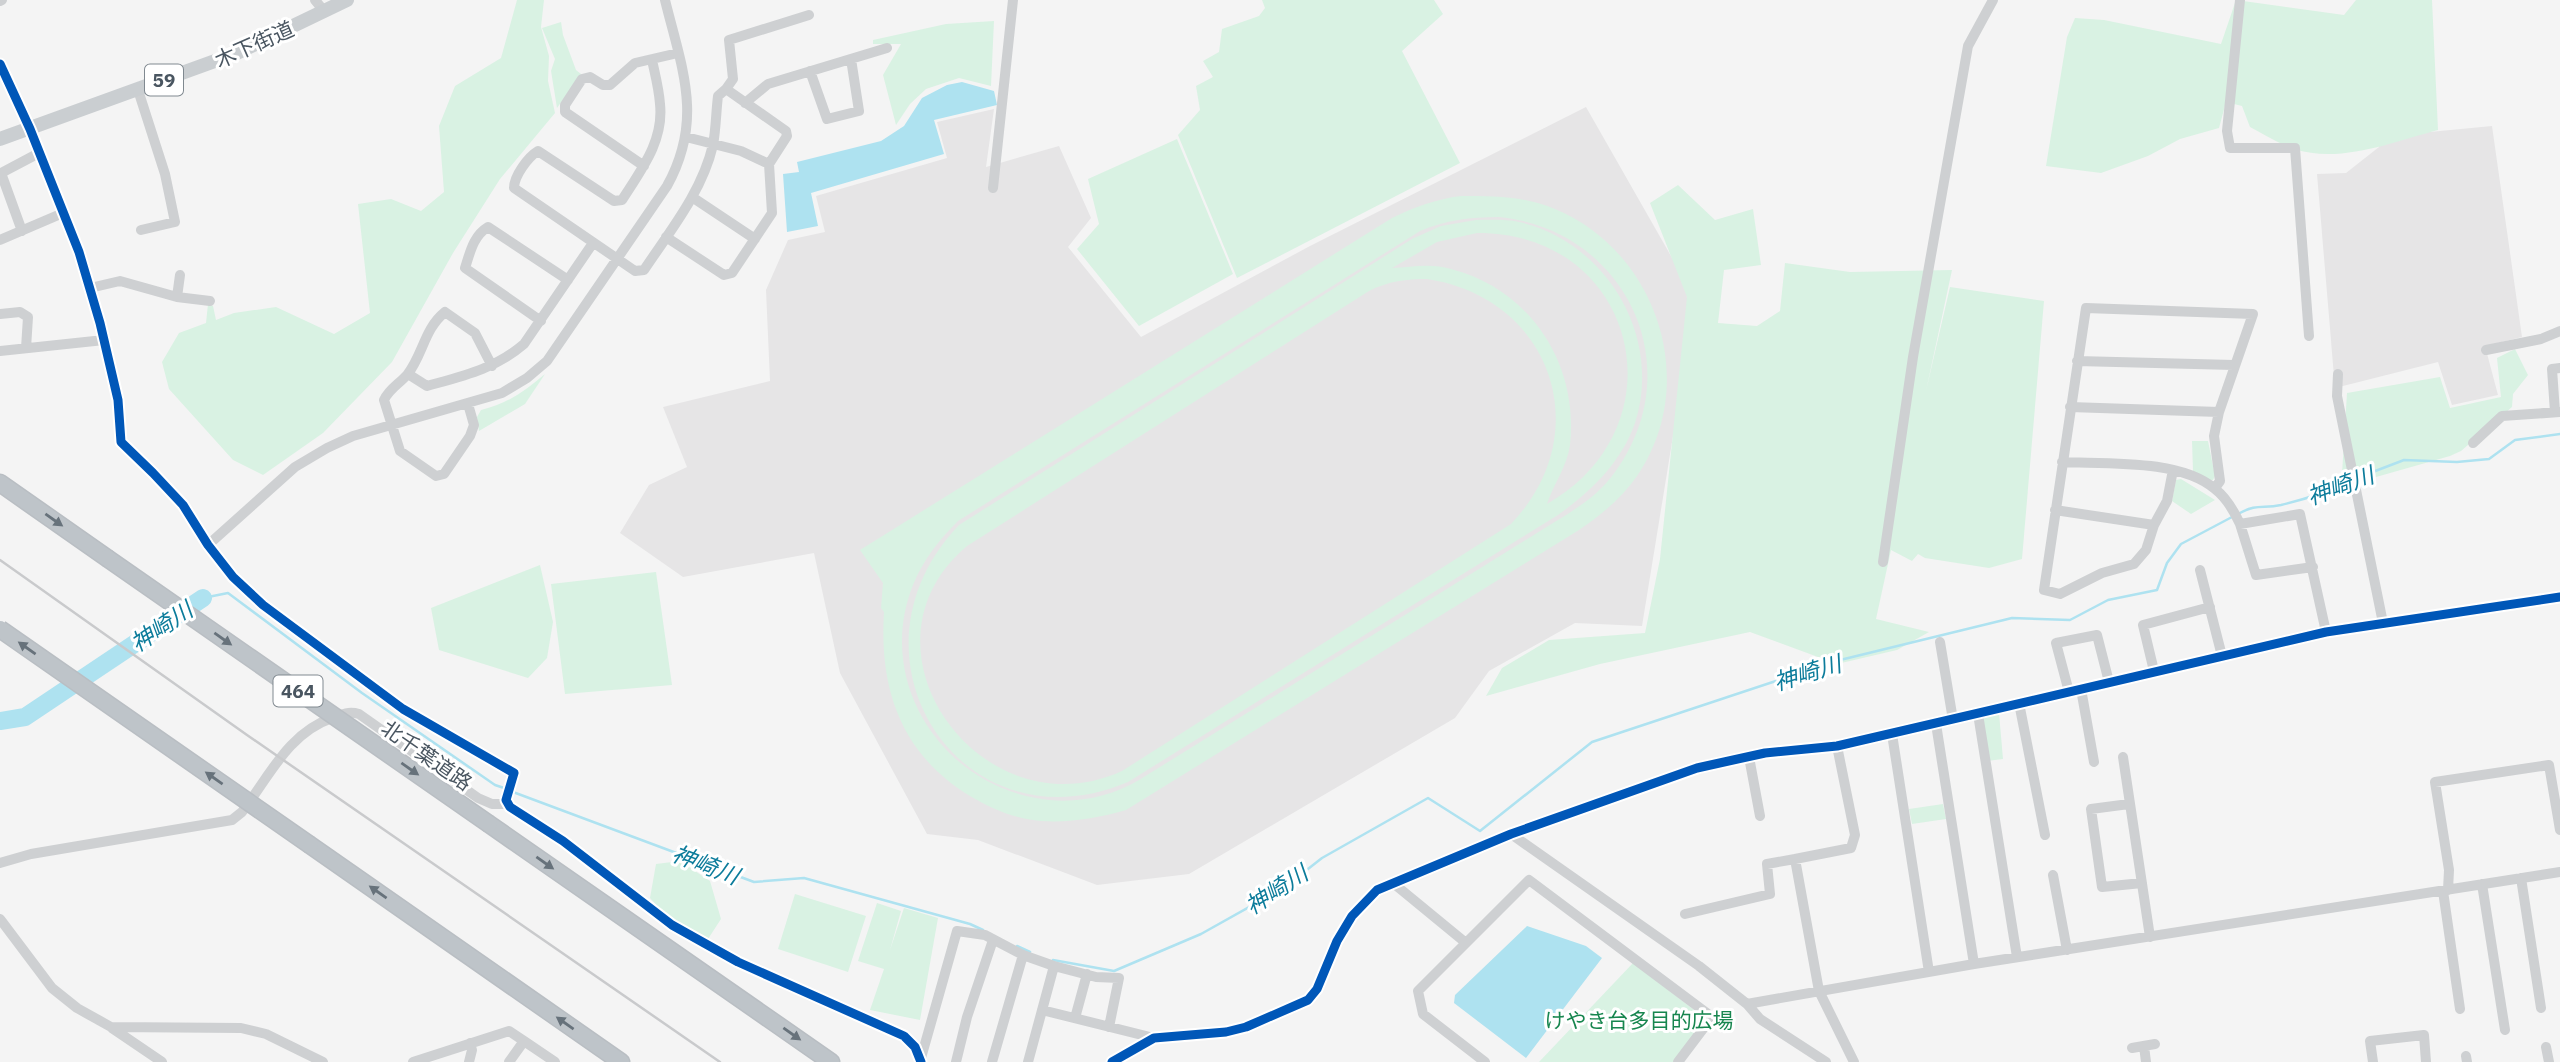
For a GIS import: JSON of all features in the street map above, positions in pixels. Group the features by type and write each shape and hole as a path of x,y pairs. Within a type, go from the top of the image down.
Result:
{"highway":[{"name":"北千葉道路","path":"0,483 831,1062"},
{"path":"0,629 621,1062"}],"main road":[{"name":"木下街道","path":"0,139 237,53 320,4 348,0"}],"street":[{"path":"208,545 295,467 336,444 502,393 527,378 547,361 667,186 678,163 686,137 688,89 665,0"},
{"path":"993,188 1013,0"},
{"path":"1883,562 1913,357 1968,46 1993,0"},
{"path":"2240,0 2227,131 2230,148 2295,148 2309,336"},
{"path":"652,60 660,105 659,130 654,149 622,200 614,201 538,151 533,153 514,182 514,188 635,271 644,270 692,197 705,172 713,144 718,96 733,79 729,40 809,15"},
{"path":"745,103 768,84 887,48"},
{"path":"644,166 565,112 565,104 582,79 590,77 603,85 610,85 635,63 678,54"},
{"path":"810,71 827,119 859,111 851,59"},
{"path":"0,64 40,153 90,288 118,400 121,442 183,505 208,545 233,577 263,605 403,709 510,769 514,773 508,800 510,807 563,841 672,925 738,962 904,1036 915,1047 921,1060"},
{"path":"666,237 724,275 732,273 772,213 769,164 787,136 786,131 726,89"},
{"path":"138,90 165,174 175,222 141,230"},
{"path":"686,137 741,150 769,164"},
{"path":"22,231 1,173 40,153"},
{"path":"692,197 755,239"},
{"path":"0,240 63,213"},
{"path":"541,321 465,268 471,248 481,231 488,227 568,280"},
{"path":"408,373 427,386 492,366 524,344 593,243"},
{"path":"177,297 180,275"},
{"path":"90,288 120,281 177,297 210,300"},
{"path":"2173,470 2167,501 2154,526 2146,550 2134,564 2102,573 2060,594 2044,590 2086,308 2253,314 2219,412 2214,436 2220,481 2215,488"},
{"path":"0,314 20,312 28,317 26,348"},
{"path":"468,404 474,425 470,436 444,474 436,476 400,451 384,400 387,393 408,373 429,330 445,312 475,333 492,366"},
{"path":"2486,350 2541,339 2560,331"},
{"path":"0,351 104,340"},
{"path":"2077,361 2234,365"},
{"path":"2473,443 2502,416 2558,412 2552,369 2560,369"},
{"path":"2338,374 2337,396 2383,623"},
{"path":"2070,407 2219,412"},
{"path":"2062,462 2123,464 2193,475 2215,488 2230,505 2240,524 2256,575 2313,567"},
{"path":"2055,510 2154,526"},
{"path":"2240,524 2300,514 2326,632"},
{"path":"2200,570 2222,656"},
{"path":"1042,1010 1154,1038 1226,1032 1246,1027 1308,1000 1317,989 1337,941 1352,916 1377,890 1511,834 1697,768 1749,757 1837,746 2326,632 2560,597"},
{"path":"2154,671 2143,625 2210,607"},
{"path":"2069,692 2056,643 2097,635 2109,682"},
{"path":"1940,642 1953,720"},
{"path":"2081,689 2094,762"},
{"path":"2019,704 2045,835"},
{"path":"0,863 31,854 232,820 243,812 298,737 327,719 349,712 359,715 478,798 492,804 508,800"},
{"path":"1978,714 2017,957"},
{"path":"1936,724 1974,964"},
{"path":"1892,734 1929,972"},
{"path":"1685,914 1770,894 1767,864 1852,848 1856,835 1837,746"},
{"path":"1749,757 1760,816"},
{"path":"2123,757 2150,937"},
{"path":"2459,1009 2445,890 2449,870 2434,778 2549,765 2560,830"},
{"path":"2129,804 2091,809 2102,887 2142,883"},
{"path":"1511,834 1609,905 1654,933 1747,1004 1760,1019 1826,1062"},
{"path":"1795,859 1819,991 1854,1062"},
{"path":"1747,1004 2017,957 2560,872"},
{"path":"2053,875 2067,950"},
{"path":"2521,878 2541,1008"},
{"path":"1485,1062 1423,1014 1418,991 1529,880 1712,1017 1678,1062"},
{"path":"1393,883 1466,943"},
{"path":"2482,884 2505,1030"},
{"path":"0,919 52,988 162,1062"},
{"path":"921,1060 957,930 985,935 1023,955 1054,965 1087,974 1119,978 1109,1027"},
{"path":"956,1062 967,1017 993,940"},
{"path":"992,1062 1023,955"},
{"path":"1028,1062 1054,965"},
{"path":"1075,1018 1087,974"},
{"path":"111,1027 242,1028 266,1034 323,1062"},
{"path":"413,1062 509,1031 555,1062"},
{"path":"2373,1062 2370,1041 2424,1035 2426,1062"},
{"path":"1112,1062 1154,1038"},
{"path":"509,1062 524,1041"},
{"path":"469,1062 472,1050 470,1043"},
{"path":"2132,1048 2150,1045 2146,1062"},
{"path":"2546,1047 2549,1062"}],"shaded area":[{"path":"1586,107 1691,291 1691,326 1642,626 1575,623 1489,671 1455,718 1189,874 1097,885 978,840 927,834 840,673 814,553 683,577 620,533 649,485 687,467 663,407 770,381 766,290 788,240 825,232 816,196 947,158 937,122 994,109 986,167 1059,146 1091,218 1068,247 1141,337 1310,246"},
{"path":"2492,126 2522,337 2485,346 2498,395 2452,405 2438,362 2335,388 2317,174 2346,173 2379,147 2378,137"}],"green space":[{"path":"517,0 544,0 541,27 549,56 548,81 555,113 500,179 453,253 392,362 323,433 263,475 233,460 169,389 162,362 179,333 206,323 208,304 213,306 216,320 234,313 276,307 334,334 370,313 358,204 391,199 421,211 444,192 439,126 455,86 501,58"},
{"path":"1262,0 1434,0 1443,14 1402,51 1460,163 1237,278 1178,135 1200,110 1196,86 1213,77 1203,61 1219,52 1222,29 1259,16 1265,8"},
{"path":"2236,0 2344,15 2356,0 2432,0 2438,130 2366,150 2312,153 2288,147 2250,127 2242,106 2226,102 2219,128 2180,139 2148,156 2101,173 2046,166 2067,37 2075,18 2104,20 2221,44"},
{"path":"994,21 991,86 959,78 926,89 910,104 896,125 883,75 901,44 873,44 873,40 946,24"},
{"path":"561,22 576,70 581,74 557,108 551,71 555,59 542,28"},
{"path":"1177,139 1233,274 1139,326 1077,249 1099,224 1088,179"},
{"path":"1678,185 1715,220 1753,209 1761,265 1724,270 1718,323 1757,326 1780,311 1785,263 1850,272 1952,270 1926,391 1950,287 2044,301 2022,559 1989,568 1925,558 1918,554 1912,561 1891,550 1876,619 1929,632 1897,650 1837,664 1750,632 1600,664 1486,696 1502,668 1549,640 1645,633 1660,559 1687,297 1650,203"},
{"path":"1452,197 1509,198 1532,201 1555,209 1590,229 1620,255 1643,287 1658,323 1666,362 1666,401 1656,440 1637,476 1625,492 1579,530 1126,810 1073,821 1031,820 987,805 946,779 911,740 899,717 886,667 884,612 881,608 883,583 860,550 1392,218","holes":["1488,217 1544,227 1581,248 1612,276 1633,310 1645,349 1647,390 1637,431 1615,472 1594,495 1562,518 1139,780 1115,791 1076,800 1036,798 1002,788 971,771 945,748 924,721 910,690 903,656 903,621 913,585 922,567 938,543 958,521 1420,231 1449,222"]},
{"path":"1476,220 1503,220 1519,222 1550,233 1578,250 1601,271 1620,297 1634,326 1641,358 1642,390 1629,437 1604,475 1558,515 1128,782 1068,797 1014,790 968,766 934,729 914,683 909,630 924,577 959,525 1412,239 1441,226","holes":["1477,233 1532,241 1575,264 1606,298 1623,339 1627,384 1616,429 1590,470 1547,504 1568,453 1571,415 1566,386 1557,359 1544,334 1526,312 1479,279 1436,266 1392,268 1437,242","1427,279 1470,291 1505,312 1531,341 1548,374 1556,411 1552,450 1537,488 1511,524 1122,771 1070,784 1022,777 980,755 947,721 926,679 920,633 933,588 967,546 1369,291 1398,281"]},
{"path":"2515,349 2528,375 2513,394 2512,407 2461,451 2369,479 2342,474 2347,393 2440,377 2450,408 2501,397 2497,358"},
{"path":"545,374 525,404 479,431 477,417 481,410 515,396"},
{"path":"2192,441 2208,441 2215,476 2213,480 2193,471"},
{"path":"2181,479 2215,500 2191,514 2172,501 2176,480"},
{"path":"540,565 553,622 547,658 528,678 439,650 431,608"},
{"path":"656,572 672,685 565,694 551,584"},
{"path":"1999,713 2003,759 1987,761 1983,717"},
{"path":"1943,804 1946,819 1912,824 1909,809"},
{"path":"680,861 710,881 721,919 708,939 673,923 650,898 656,864"},
{"path":"795,894 866,916 848,972 778,949"},
{"path":"877,903 901,911 890,950 904,908 938,918 920,1020 870,1010 884,969 858,961"},
{"name":"けやき台多目的広場","path":"1633,963 1702,1016 1703,1023 1673,1062 1539,1062"}],"water":[{"path":"962,82 994,91 997,105 934,120 944,154 811,193 818,226 787,232 783,174 799,172 797,162 881,141 904,126 922,98 947,85"},
{"path":"1527,926 1586,946 1602,958 1526,1058 1454,1003 1455,995"}],"waterway":[{"name":"神崎川","path":"2357,478 2404,460 2457,462 2489,459 2515,440 2560,434"},
{"name":"神崎川","path":"2238,514 2255,507 2275,506 2299,500 2351,481"},
{"name":"神崎川","path":"1053,960 1114,971 1201,934 1285,887 1322,858 1428,798 1480,831 1592,742 1836,661 2012,618 2070,620 2108,600 2157,590 2167,563 2181,544 2232,517"},
{"name":"神崎川","path":"203,598 228,593 362,693 495,785 507,789"},
{"name":"神崎川","path":"0,721 25,717 203,598"},
{"name":"神崎川","path":"513,792 754,882 804,878 970,924 983,930"},
{"name":"神崎川","path":"1017,946 1030,952"}],"railway":[{"path":"0,560 247,735 720,1062"}],"cycle path":[{"path":"0,64 30,129 79,252 100,323 118,400 121,442 183,505 208,545 233,577 263,605 403,709 514,773 506,800 510,807 563,841 672,925 738,962 904,1036 915,1047 921,1062"},
{"path":"1112,1062 1154,1038 1226,1032 1246,1027 1308,1000 1317,989 1337,941 1352,916 1377,890 1511,834 1697,768 1765,753 1837,746 2326,632 2560,597"}]}
